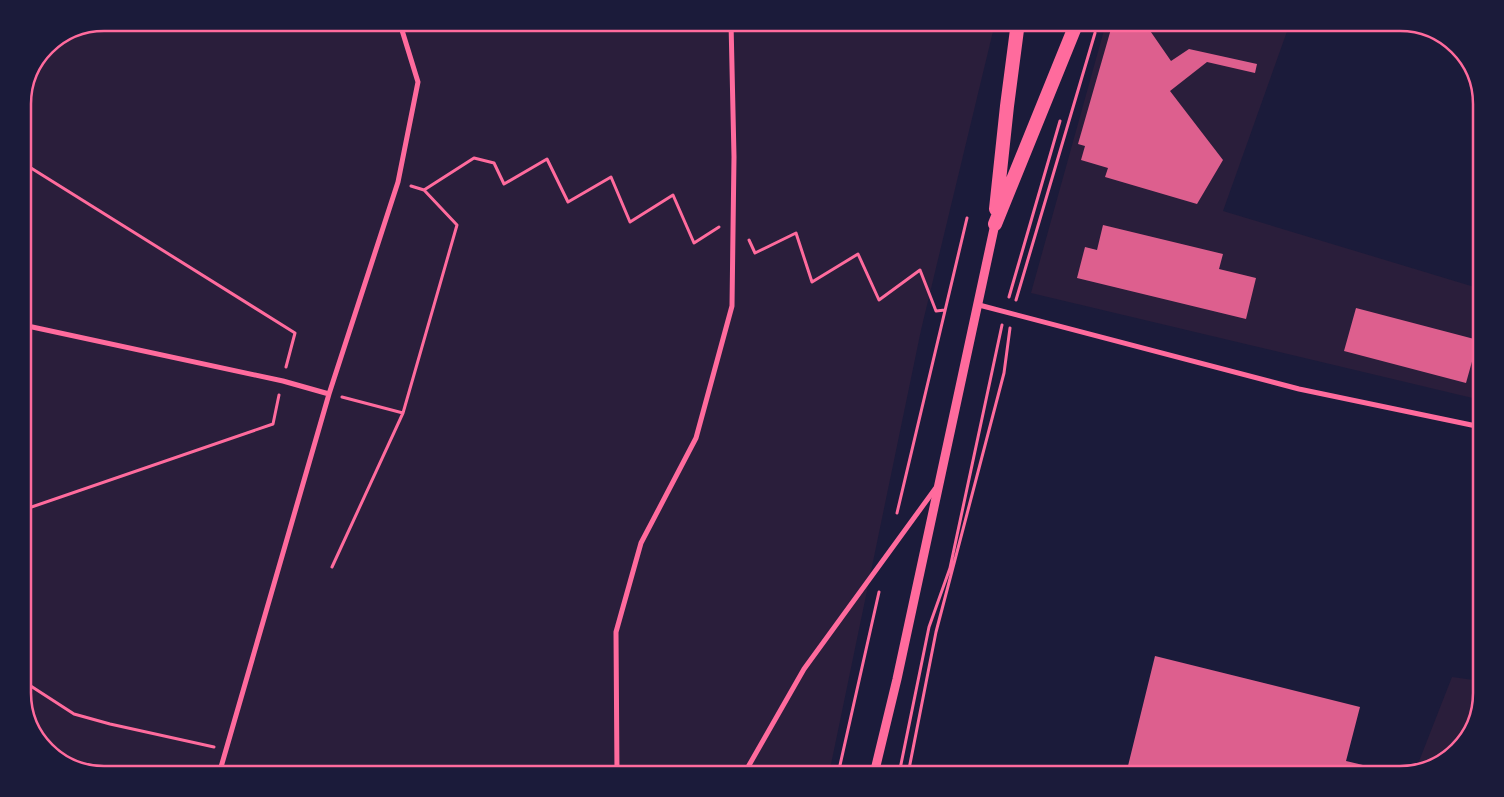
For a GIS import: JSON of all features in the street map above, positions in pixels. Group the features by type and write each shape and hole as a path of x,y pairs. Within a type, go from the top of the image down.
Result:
{"highway":[{"path":"995,224 1017,31"},
{"path":"995,224 1073,31"}],"street":[{"path":"222,766 329,394 398,182 418,82 402,31"},
{"path":"617,766 616,632 641,543 696,438 732,306 734,157 731,31"},
{"path":"876,766 897,679 995,224"},
{"path":"978,304 1299,389 1473,425"},
{"path":"31,326 283,381 329,394"},
{"path":"749,766 804,668 939,485"}],"path":[{"path":"910,766 936,632 1004,373 1012,313 1096,31"},
{"path":"901,766 929,628 950,568 1005,311 1060,120"},
{"path":"424,190 474,158 494,163 504,184 547,159 568,202 611,177 630,222 673,195 694,242 736,215 755,253 796,233 812,282 858,254 879,300 920,270 936,311 945,310 967,218"},
{"path":"31,168 295,333 273,424 31,507"},
{"path":"332,567 403,413 457,226 424,190 398,182"},
{"path":"329,394 403,413"},
{"path":"31,686 74,714 110,724 227,749"}],"shaded area":[{"path":"105,31 993,31 921,330 831,766 105,766 86,763 72,758 56,748 49,741 35,716 31,697 31,100 37,77 44,64 64,44 77,37"},
{"path":"1104,31 1287,31 1223,211 1473,287 1473,398 1031,293"},
{"path":"1452,677 1473,680 1469,716 1455,741 1440,753 1418,763"}],"building":[{"path":"1110,31 1150,31 1171,61 1189,49 1257,64 1255,73 1207,62 1170,91 1223,160 1197,204 1105,177 1108,168 1081,160 1085,146 1078,144"},
{"path":"1103,225 1223,254 1219,269 1256,278 1246,319 1077,278 1085,247 1097,250"},
{"path":"1356,308 1473,339 1473,358 1466,383 1344,351"},
{"path":"1155,656 1360,707 1346,761 1367,766 1128,766"}]}
